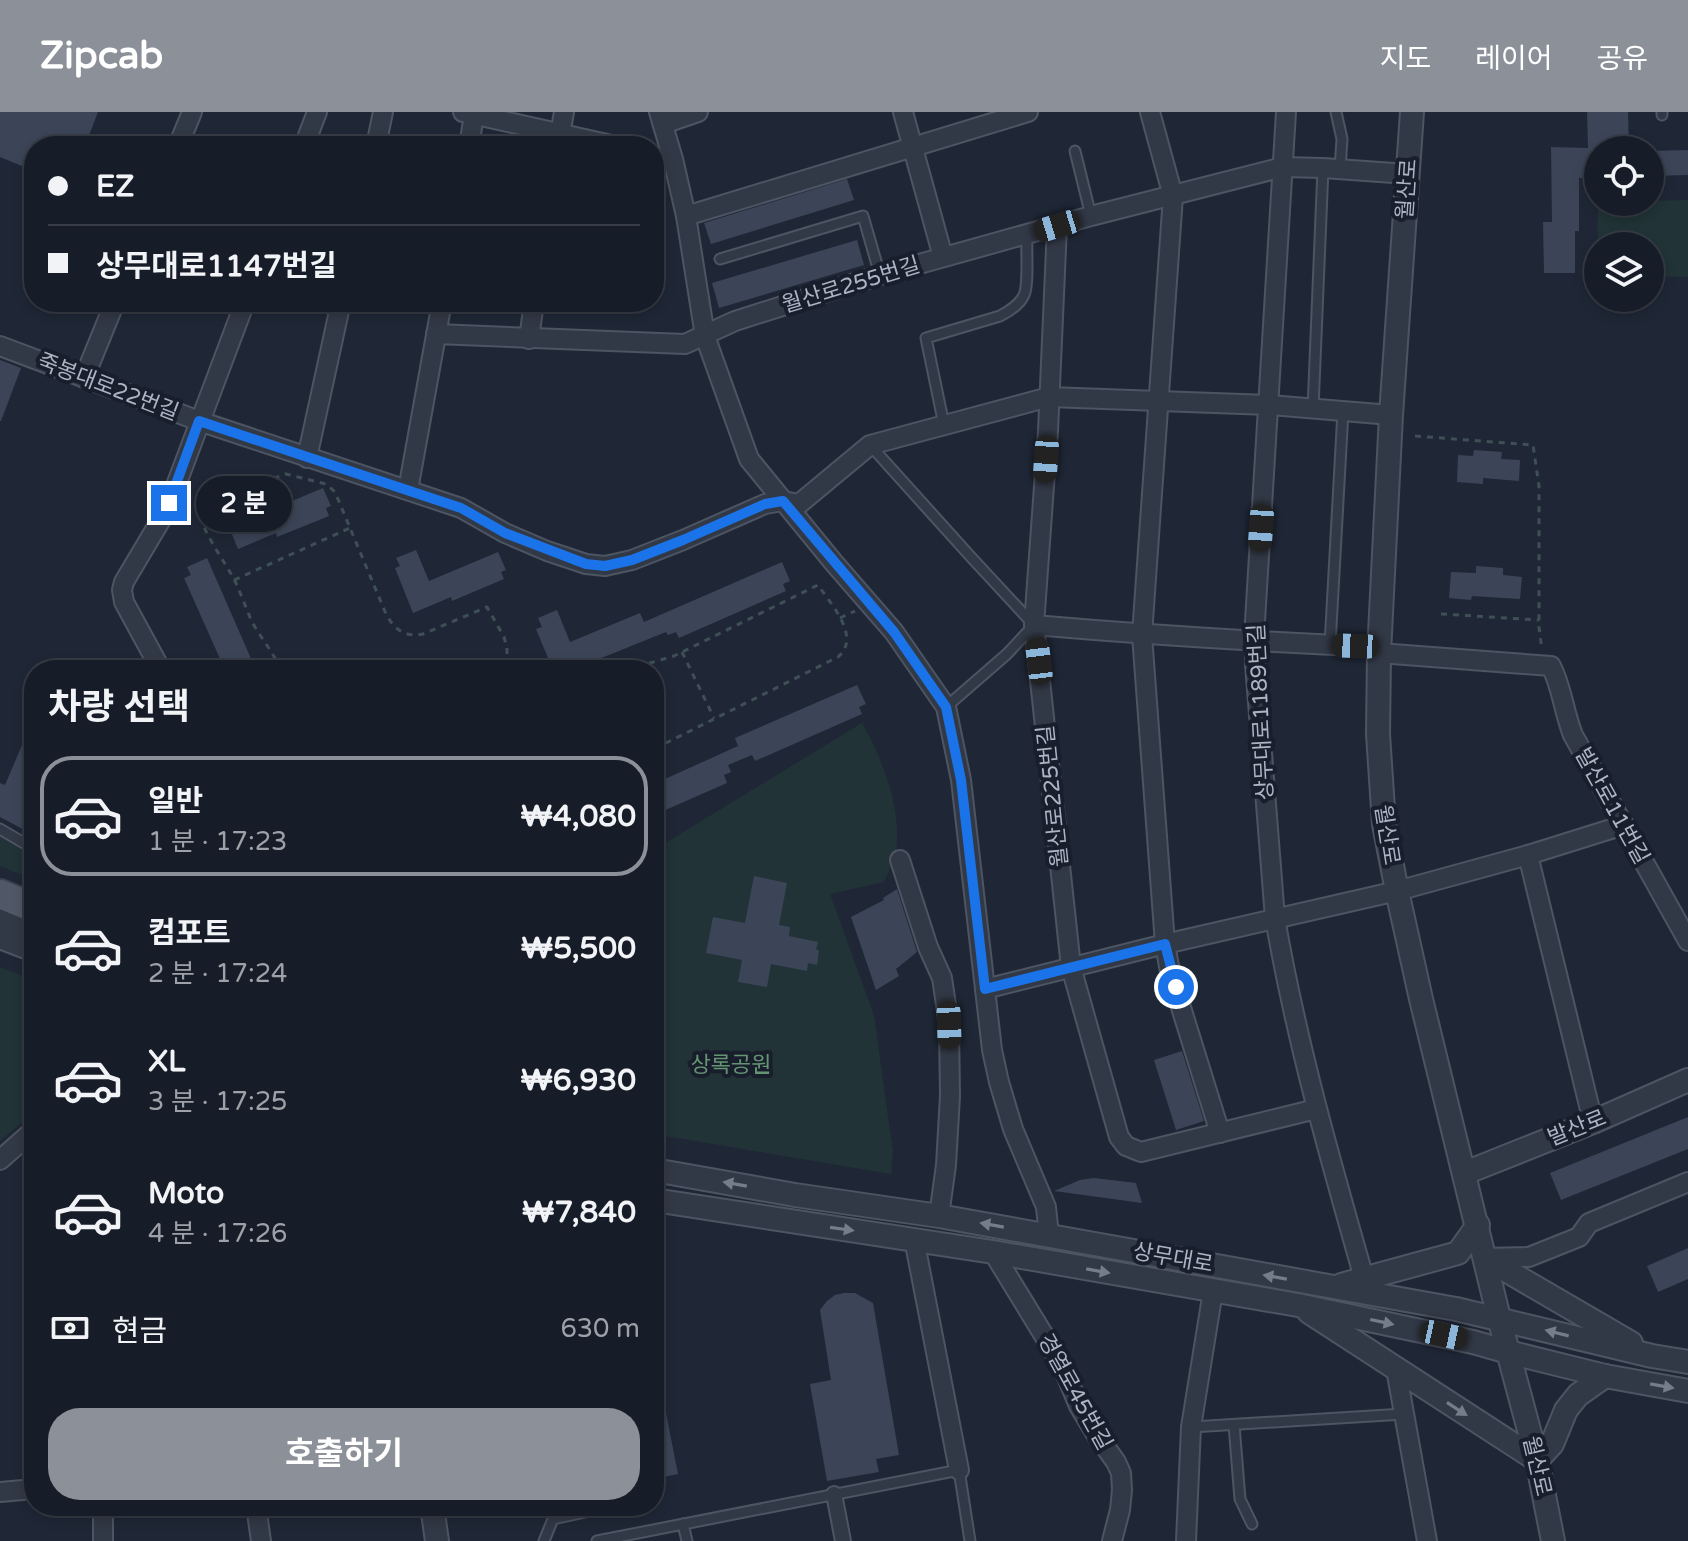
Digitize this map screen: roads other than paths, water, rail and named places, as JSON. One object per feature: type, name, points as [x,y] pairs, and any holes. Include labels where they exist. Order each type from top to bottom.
[{"type":"main road","points":[[0,894],[24,904]]},
{"type":"street","points":[[182,136],[192,112]]},
{"type":"street","points":[[308,136],[317,112]]},
{"type":"street","points":[[378,136],[383,112]]},
{"type":"street","points":[[560,136],[564,112]]},
{"type":"street","points":[[661,118],[698,112]]},
{"type":"street","points":[[903,112],[943,257]]},
{"type":"street","points":[[686,216],[1028,112]]},
{"type":"street","points":[[1150,112],[1173,196],[1142,635],[1165,944],[1170,972],[1220,1133],[1316,1109]]},
{"type":"street","name":"상무대로1189번길","points":[[1286,112],[1254,642],[1275,918],[1316,1109],[1364,1278]]},
{"type":"street","name":"월산로","points":[[1412,112],[1391,415],[1379,650],[1378,734],[1382,810],[1397,891],[1499,1318],[1537,1460],[1553,1541]]},
{"type":"street","points":[[469,136],[468,113],[548,136]]},
{"type":"street","points":[[664,160],[686,216],[705,336],[749,459],[894,632],[946,707],[961,780],[992,1050],[1005,1106],[1046,1207],[1049,1236]]},
{"type":"street","name":"월산로255번길","points":[[436,334],[685,344],[735,321],[880,275],[1283,167],[1408,174]]},
{"type":"street","name":"월산로225번길","points":[[1057,226],[1034,625],[1071,967],[1119,1137],[1126,1146],[1141,1152],[1220,1133]]},
{"type":"street","points":[[84,378],[111,312]]},
{"type":"street","points":[[156,660],[124,602],[122,590],[175,488],[241,312]]},
{"type":"street","points":[[307,458],[339,312]]},
{"type":"street","points":[[408,490],[440,312]]},
{"type":"street","points":[[529,339],[533,312]]},
{"type":"street","name":"죽봉대로22번길","points":[[0,346],[199,421],[461,508],[505,533],[586,564],[605,566],[632,560],[765,504],[783,501],[799,504],[870,445]]},
{"type":"street","points":[[870,445],[1049,397],[1269,405],[1391,415]]},
{"type":"street","points":[[1034,625],[1379,650]]},
{"type":"street","name":"발산로11번길","points":[[1379,650],[1548,666],[1556,675],[1573,735],[1688,941]]},
{"type":"street","points":[[985,989],[1397,891],[1624,825]]},
{"type":"street","points":[[1528,855],[1593,1122]]},
{"type":"street","points":[[900,860],[928,947],[942,978],[949,1025],[950,1096],[939,1216]]},
{"type":"street","points":[[0,916],[24,925]]},
{"type":"street","points":[[0,937],[24,946]]},
{"type":"street","points":[[0,953],[24,962]]},
{"type":"street","name":"발산로","points":[[1465,1173],[1688,1080]]},
{"type":"street","points":[[0,1160],[24,1139]]},
{"type":"street","name":"상무대로","points":[[664,1172],[939,1216],[1333,1287],[1499,1318],[1688,1362]]},
{"type":"street","points":[[1485,1258],[1529,1257],[1579,1237],[1589,1223],[1688,1182]]},
{"type":"street","name":"상무대로","points":[[664,1202],[914,1239],[1298,1305],[1473,1342],[1605,1376],[1688,1391]]},
{"type":"street","points":[[1333,1287],[1458,1253],[1478,1225]]},
{"type":"street","points":[[914,1239],[959,1470]]},
{"type":"street","name":"경열로45번길","points":[[993,1252],[1062,1365],[1079,1406],[1121,1473],[1121,1500],[1112,1541]]},
{"type":"street","points":[[1485,1258],[1652,1356]]},
{"type":"street","points":[[1186,1541],[1191,1427],[1213,1291]]},
{"type":"street","points":[[1298,1305],[1537,1460],[1552,1444],[1566,1410],[1578,1395],[1605,1376]]},
{"type":"street","points":[[1396,1369],[1427,1541]]},
{"type":"street","points":[[0,1492],[24,1490]]},
{"type":"street","points":[[834,1494],[843,1541]]},
{"type":"street","points":[[103,1516],[103,1541]]},
{"type":"street","points":[[257,1516],[261,1541]]},
{"type":"street","points":[[433,1516],[437,1541]]},
{"type":"lane","points":[[1313,409],[1332,168],[1342,139],[1336,112]]},
{"type":"lane","points":[[1075,151],[1091,216]]},
{"type":"lane","points":[[720,259],[863,216],[880,275]]},
{"type":"lane","points":[[944,425],[926,338],[1000,316],[1017,304],[1025,293],[1027,235]]},
{"type":"lane","points":[[1330,645],[1343,411]]},
{"type":"lane","points":[[870,445],[1034,625],[1007,654],[946,707]]},
{"type":"lane","points":[[0,829],[24,843]]},
{"type":"lane","points":[[1191,1427],[1404,1414]]},
{"type":"lane","points":[[1234,1425],[1240,1499],[1252,1524]]},
{"type":"lane","points":[[597,1541],[959,1470],[970,1541]]},
{"type":"lane","points":[[544,1541],[553,1519],[567,1516]]},
{"type":"lane","points":[[683,1524],[687,1541]]},
{"type":"park label","name":"상록공원","points":[[731,1065]]}]
